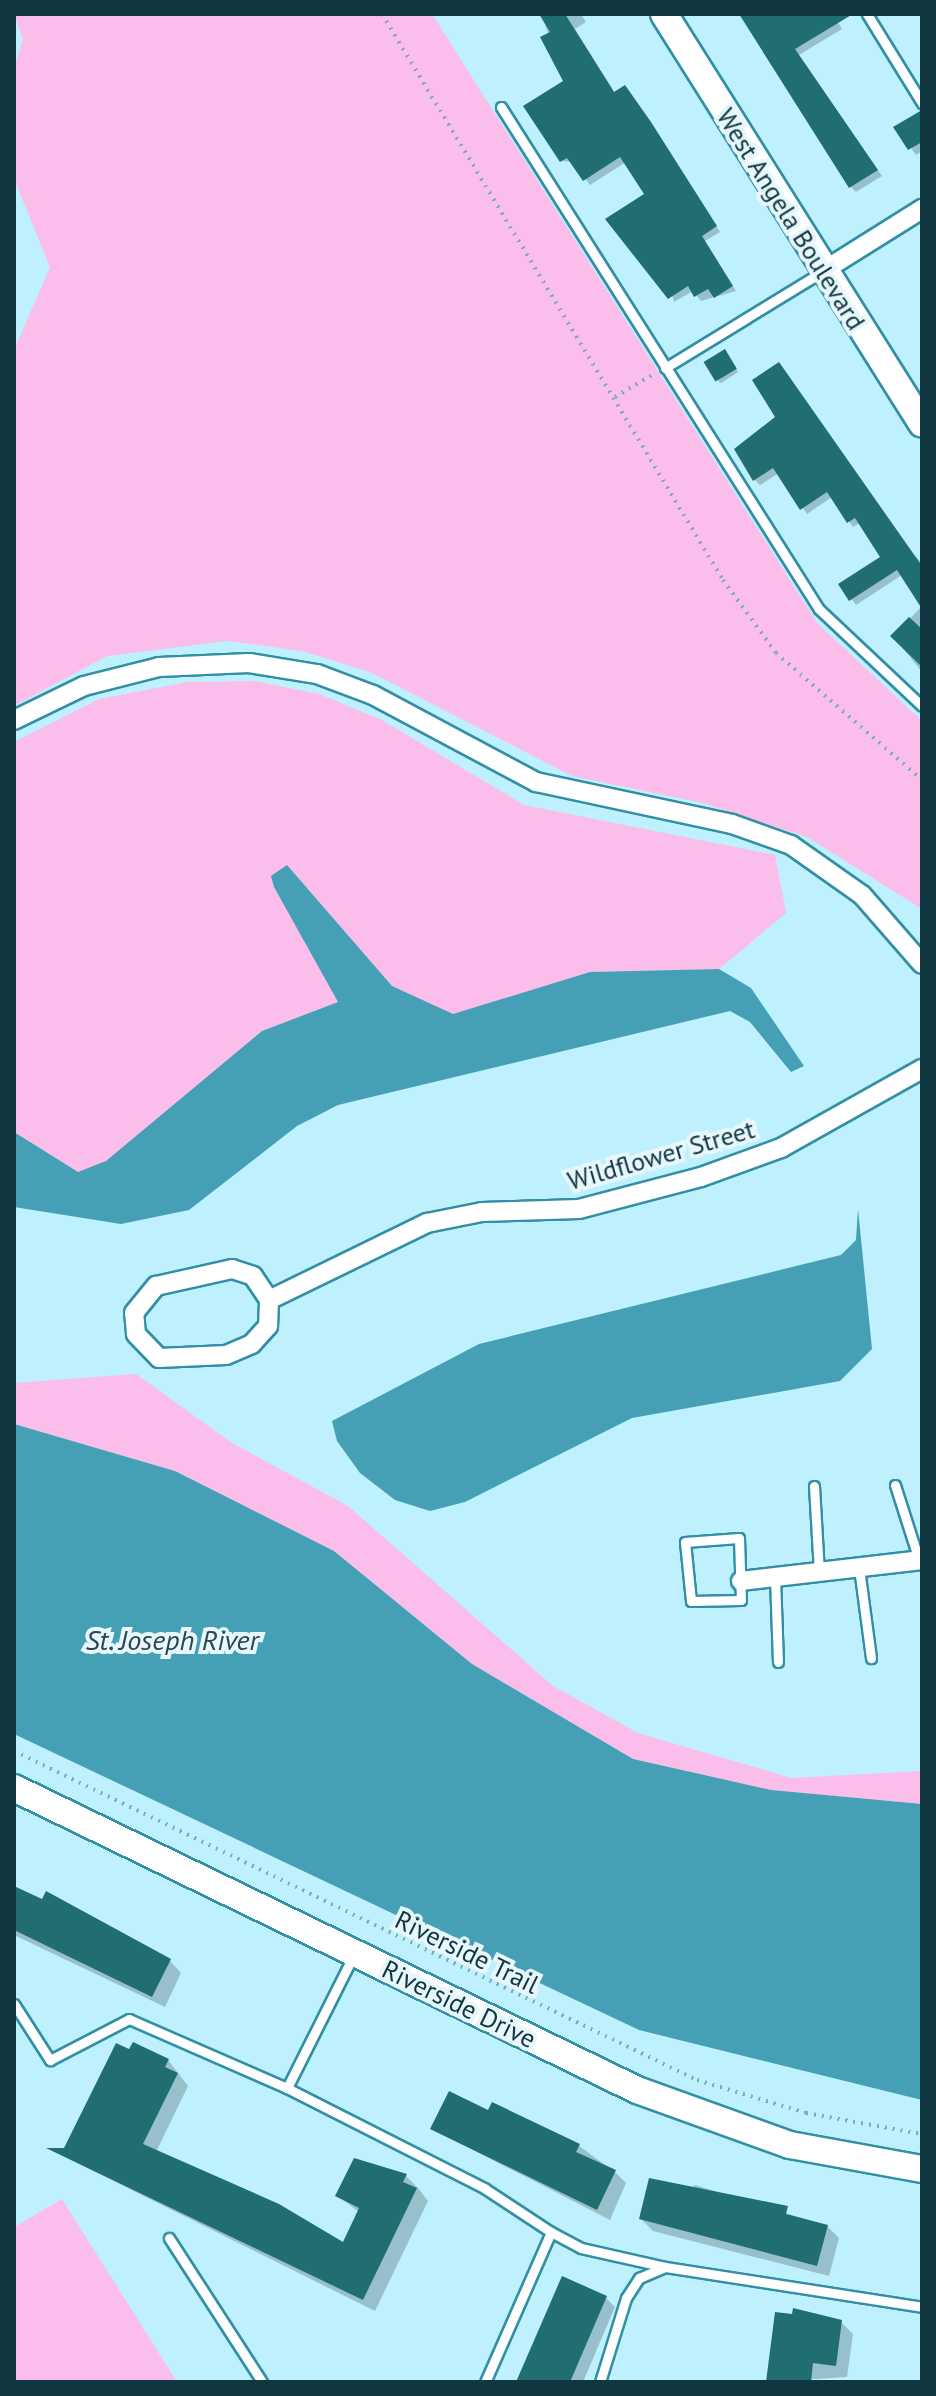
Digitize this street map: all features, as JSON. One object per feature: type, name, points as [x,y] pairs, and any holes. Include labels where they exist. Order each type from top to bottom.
[{"type":"street","name":"West Angela Boulevard","points":[[664,14],[823,271],[922,423]]},
{"type":"street","points":[[823,271],[922,209]]},
{"type":"street","points":[[14,720],[84,686],[159,667],[249,663],[317,674],[373,695],[536,782],[732,824],[791,845],[862,895],[922,964]]},
{"type":"street","name":"Wildflower Street","points":[[269,1300],[427,1223],[482,1212],[579,1209],[701,1177],[781,1148],[922,1069]]},
{"type":"street","points":[[232,1269],[253,1276],[269,1300],[268,1326],[252,1344],[226,1355],[159,1358],[136,1334],[134,1313],[156,1286],[232,1269]]},
{"type":"street","points":[[741,1581],[921,1563]]},
{"type":"street","name":"Riverside Drive","points":[[14,1788],[651,2095],[790,2145],[922,2169]]},
{"type":"lane","points":[[867,14],[922,103]]},
{"type":"lane","points":[[501,107],[819,609],[922,706]]},
{"type":"lane","points":[[665,368],[823,271]]},
{"type":"lane","points":[[895,1485],[921,1563]]},
{"type":"lane","points":[[814,1486],[819,1572]]},
{"type":"lane","points":[[739,1538],[741,1581],[741,1600],[691,1601],[685,1542],[739,1538]]},
{"type":"lane","points":[[859,1568],[871,1658]]},
{"type":"lane","points":[[775,1577],[778,1662]]},
{"type":"lane","points":[[287,2088],[354,1953]]},
{"type":"lane","points":[[14,2004],[50,2060],[129,2019],[287,2088],[484,2188],[581,2248],[665,2267],[922,2307]]},
{"type":"lane","points":[[485,2382],[551,2232]]},
{"type":"lane","points":[[169,2238],[262,2382]]},
{"type":"lane","points":[[600,2382],[626,2298],[639,2278],[665,2267]]},
{"type":"path","points":[[382,14],[723,580],[776,653],[922,780]]},
{"type":"path","points":[[615,398],[665,368]]},
{"type":"path","name":"Riverside Trail","points":[[14,1751],[670,2069],[806,2113],[922,2134]]},
{"type":"shaded area","points":[[14,14],[432,14],[817,623],[922,721],[922,909],[807,837],[703,803],[572,776],[370,672],[302,651],[227,641],[107,656],[14,706],[14,350],[50,267],[14,179],[14,69],[23,39]]},
{"type":"shaded area","points":[[254,681],[319,694],[382,720],[524,805],[775,855],[786,913],[719,969],[590,972],[453,1015],[392,986],[287,865],[338,1002],[262,1031],[106,1161],[77,1173],[14,1132],[14,742],[99,699],[188,682]]},
{"type":"shaded area","points":[[136,1374],[232,1443],[348,1506],[553,1686],[638,1733],[791,1778],[922,1771],[922,1804],[771,1790],[633,1759],[472,1664],[334,1551],[175,1471],[14,1424],[14,1383]]},
{"type":"shaded area","points":[[62,2199],[177,2382],[14,2382],[14,2227]]},
{"type":"water","points":[[287,865],[392,986],[453,1014],[590,972],[719,969],[751,988],[804,1066],[791,1072],[750,1022],[730,1011],[338,1105],[297,1126],[189,1210],[121,1224],[14,1207],[14,1132],[78,1172],[106,1161],[262,1031],[338,1002],[274,887],[271,876]]},
{"type":"water","points":[[858,1209],[872,1349],[840,1381],[632,1418],[465,1502],[430,1511],[395,1500],[360,1473],[337,1441],[332,1421],[479,1344],[841,1255],[856,1240]]},
{"type":"water","name":"St. Joseph River","points":[[14,1424],[175,1471],[334,1551],[472,1664],[633,1759],[771,1790],[922,1804],[922,2100],[639,2030],[14,1734]]},
{"type":"building","points":[[539,14],[565,14],[614,92],[625,85],[717,226],[702,236],[733,286],[714,298],[708,289],[694,297],[688,286],[668,299],[605,219],[644,194],[620,157],[583,181],[567,158],[560,162],[523,106],[563,81],[540,37],[550,32]]},
{"type":"building","points":[[739,14],[853,14],[795,49],[878,170],[849,188]]},
{"type":"building","points":[[922,110],[922,142],[908,150],[893,127]]},
{"type":"building","points":[[725,349],[737,369],[715,382],[704,362]]},
{"type":"building","points":[[779,362],[922,566],[922,609],[897,570],[849,601],[838,584],[880,557],[855,518],[847,523],[827,492],[800,510],[773,468],[753,481],[734,449],[775,417],[752,380]]},
{"type":"building","points":[[909,617],[922,629],[922,667],[890,636]]},
{"type":"building","points":[[14,1886],[42,1899],[46,1891],[171,1959],[152,1997],[14,1930]]},
{"type":"building","points":[[133,2042],[169,2059],[165,2067],[178,2073],[143,2144],[279,2204],[343,2242],[359,2208],[335,2196],[354,2158],[407,2174],[403,2182],[417,2188],[363,2300],[46,2148],[64,2148],[116,2043],[129,2049]]},
{"type":"building","points":[[449,2091],[488,2110],[492,2102],[580,2144],[576,2152],[616,2170],[597,2210],[430,2129]]},
{"type":"building","points":[[649,2178],[788,2206],[786,2214],[828,2225],[817,2266],[639,2219]]},
{"type":"building","points":[[562,2276],[607,2296],[570,2382],[516,2382]]},
{"type":"building","points":[[793,2308],[842,2320],[836,2366],[813,2363],[811,2382],[766,2382],[775,2312],[792,2314]]}]
